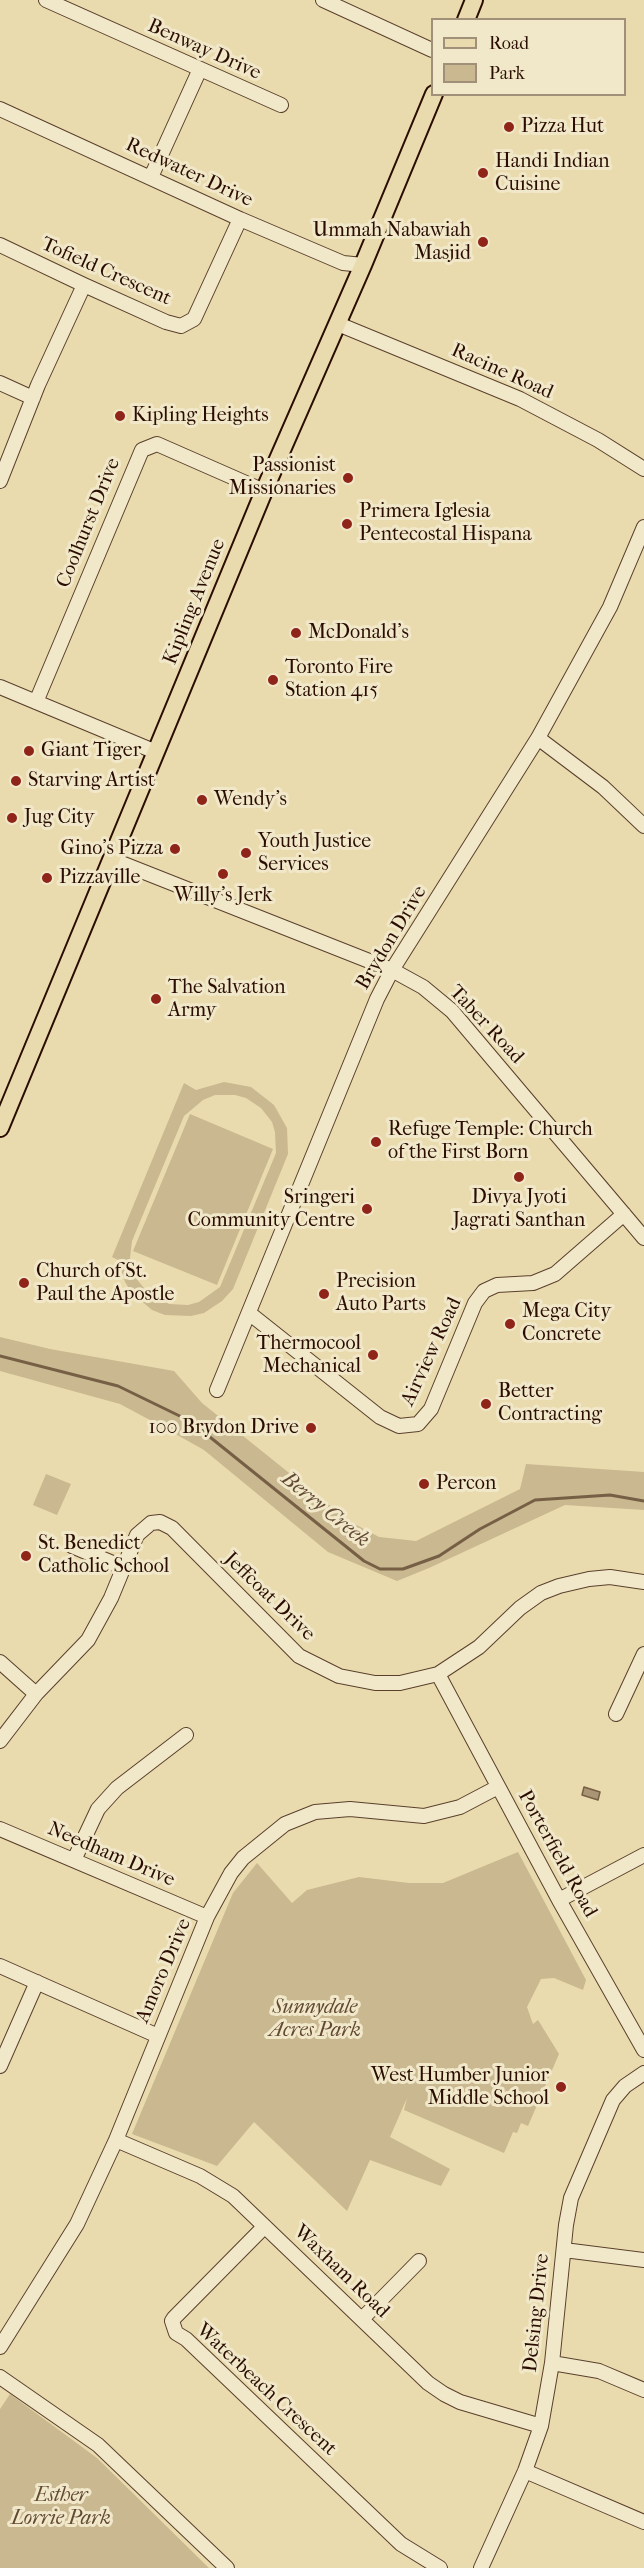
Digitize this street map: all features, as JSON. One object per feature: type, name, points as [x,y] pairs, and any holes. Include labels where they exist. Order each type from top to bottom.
[{"type":"main road","points":[[467,18],[474,0]]},
{"type":"main road","name":"Kipling Avenue","points":[[0,1128],[264,491],[338,324],[433,96]]},
{"type":"street","name":"Benway Drive","points":[[46,0],[281,105]]},
{"type":"street","points":[[323,0],[431,50]]},
{"type":"street","points":[[151,177],[200,69]]},
{"type":"street","name":"Redwater Drive","points":[[0,109],[240,219],[343,263],[363,265]]},
{"type":"street","name":"Tofield Crescent","points":[[0,245],[166,322],[181,326],[194,319],[240,219]]},
{"type":"street","points":[[0,480],[33,398],[84,285]]},
{"type":"street","name":"Racine Road","points":[[338,324],[520,399],[598,440],[644,468]]},
{"type":"street","points":[[0,383],[33,398]]},
{"type":"street","name":"Coolhurst Drive","points":[[36,702],[142,450],[157,444],[264,491]]},
{"type":"street","name":"Brydon Drive","points":[[218,1390],[377,999],[392,970],[538,738],[610,608],[644,527]]},
{"type":"street","points":[[0,687],[156,752]]},
{"type":"street","points":[[538,738],[603,786],[644,826]]},
{"type":"street","name":"Taber Road","points":[[111,859],[392,970],[423,987],[452,1011],[644,1238]]},
{"type":"street","name":"Airview Road","points":[[249,1313],[380,1417],[399,1426],[418,1424],[431,1409],[475,1303],[483,1291],[497,1285],[533,1283],[555,1274],[624,1214]]},
{"type":"street","name":"Jeffcoat Drive","points":[[0,1741],[36,1694],[88,1640],[111,1598],[122,1567],[140,1530],[151,1523],[165,1524],[172,1528],[283,1642],[315,1665],[339,1676],[375,1683],[400,1683],[438,1674],[472,1653],[520,1608],[541,1593],[559,1586],[589,1578],[610,1577],[644,1582]]},
{"type":"street","points":[[72,1546],[122,1567]]},
{"type":"street","points":[[616,1714],[644,1654]]},
{"type":"street","points":[[0,1662],[36,1694]]},
{"type":"street","name":"Porterfield Road","points":[[438,1674],[559,1900],[644,2050]]},
{"type":"street","points":[[74,1860],[98,1809],[117,1788],[186,1735]]},
{"type":"street","name":"Amoro Drive","points":[[0,2347],[77,2224],[116,2140],[207,1917],[231,1873],[243,1858],[285,1824],[298,1818],[331,1809],[424,1816],[460,1807],[498,1786]]},
{"type":"street","name":"Needham Drive","points":[[0,1829],[207,1917]]},
{"type":"street","points":[[559,1900],[644,1856]]},
{"type":"street","points":[[0,1966],[158,2036]]},
{"type":"street","points":[[0,2066],[37,1982]]},
{"type":"street","name":"Delsing Drive","points":[[481,2568],[525,2471],[541,2426],[552,2363],[571,2198],[606,2113],[618,2092],[644,2073]]},
{"type":"street","name":"Waxham Road","points":[[116,2140],[217,2184],[233,2196],[428,2383],[444,2394],[460,2402],[541,2426]]},
{"type":"street","name":"Waterbeach Crescent","points":[[264,2227],[174,2318],[172,2321],[176,2333],[186,2339],[401,2544],[440,2568]]},
{"type":"street","points":[[564,2250],[644,2260]]},
{"type":"street","points":[[362,2319],[418,2261]]},
{"type":"street","points":[[552,2363],[599,2371],[644,2390]]},
{"type":"street","points":[[0,2377],[98,2445],[227,2568]]},
{"type":"street","points":[[525,2471],[644,2522]]},
{"type":"green space","points":[[224,1082],[251,1087],[274,1105],[287,1128],[288,1154],[233,1289],[222,1301],[204,1313],[191,1316],[165,1315],[152,1310],[132,1293],[125,1282],[118,1260],[112,1257],[184,1083],[196,1090]],"holes":[[[215,1095],[235,1095],[246,1098],[261,1108],[272,1122],[276,1153],[220,1287],[199,1302],[188,1305],[169,1304],[148,1293],[135,1277],[130,1258],[132,1241],[184,1116],[203,1100]]]},
{"type":"green space","points":[[190,1114],[273,1149],[217,1285],[133,1251]]},
{"type":"green space","points":[[0,1337],[50,1349],[174,1371],[202,1403],[349,1521],[379,1537],[416,1541],[520,1489],[526,1464],[644,1472],[644,1510],[565,1505],[397,1581],[328,1552],[204,1450],[120,1404],[0,1371]]},
{"type":"green space","points":[[46,1474],[71,1484],[57,1515],[33,1505]]},
{"type":"green space","name":"Sunnydale Acres Park","points":[[518,1852],[586,1980],[583,1990],[554,1978],[541,1979],[527,2007],[533,2024],[538,2020],[559,2054],[528,2126],[521,2123],[517,2133],[513,2132],[504,2153],[404,2110],[407,2098],[390,2137],[450,2169],[441,2186],[370,2160],[347,2211],[254,2122],[217,2166],[132,2134],[233,1893],[257,1863],[292,1903],[307,1890],[359,1877],[409,1883],[443,1883]]},
{"type":"green space","name":"Esther Lorrie Park","points":[[10,2394],[97,2458],[209,2568],[0,2568],[0,2409]]},
{"type":"shaded area","points":[[584,1787],[600,1792],[598,1800],[582,1795]]},
{"type":"waterway","name":"Berry Creek","points":[[0,1356],[118,1386],[190,1421],[364,1561],[380,1569],[403,1569],[439,1556],[480,1529],[535,1500],[610,1495],[644,1501]]},
{"type":"place","name":"Pizza Hut","points":[[509,127]]},
{"type":"place","name":"Handi Indian Cuisine","points":[[483,173]]},
{"type":"place","name":"Ummah Nabawiah Masjid","points":[[483,242]]},
{"type":"place","name":"Kipling Heights","points":[[120,416]]},
{"type":"place","name":"Passionist Missionaries","points":[[348,478]]},
{"type":"place","name":"Primera Iglesia Pentecostal Hispana","points":[[347,524]]},
{"type":"place","name":"McDonald's","points":[[296,633]]},
{"type":"place","name":"Toronto Fire Station 415","points":[[273,680]]},
{"type":"place","name":"Giant Tiger","points":[[29,751]]},
{"type":"place","name":"Starving Artist","points":[[16,781]]},
{"type":"place","name":"Wendy's","points":[[202,800]]},
{"type":"place","name":"Jug City","points":[[12,818]]},
{"type":"place","name":"Gino's Pizza","points":[[175,849]]},
{"type":"place","name":"Youth Justice Services","points":[[246,853]]},
{"type":"place","name":"Willy's Jerk","points":[[223,874]]},
{"type":"place","name":"Pizzaville","points":[[47,878]]},
{"type":"place","name":"The Salvation Army","points":[[156,999]]},
{"type":"place","name":"Refuge Temple: Church of the First Born","points":[[376,1142]]},
{"type":"place","name":"Divya Jyoti Jagrati Santhan","points":[[519,1177]]},
{"type":"place","name":"Sringeri Community Centre","points":[[367,1209]]},
{"type":"place","name":"Church of St. Paul the Apostle","points":[[24,1283]]},
{"type":"place","name":"Precision Auto Parts","points":[[324,1294]]},
{"type":"place","name":"Mega City Concrete","points":[[510,1324]]},
{"type":"place","name":"Thermocool Mechanical","points":[[373,1355]]},
{"type":"place","name":"Better Contracting","points":[[486,1404]]},
{"type":"place","name":"100 Brydon Drive","points":[[311,1428]]},
{"type":"place","name":"Percon","points":[[424,1484]]},
{"type":"place","name":"St. Benedict Catholic School","points":[[26,1556]]},
{"type":"place","name":"West Humber Junior Middle School","points":[[561,2087]]}]
